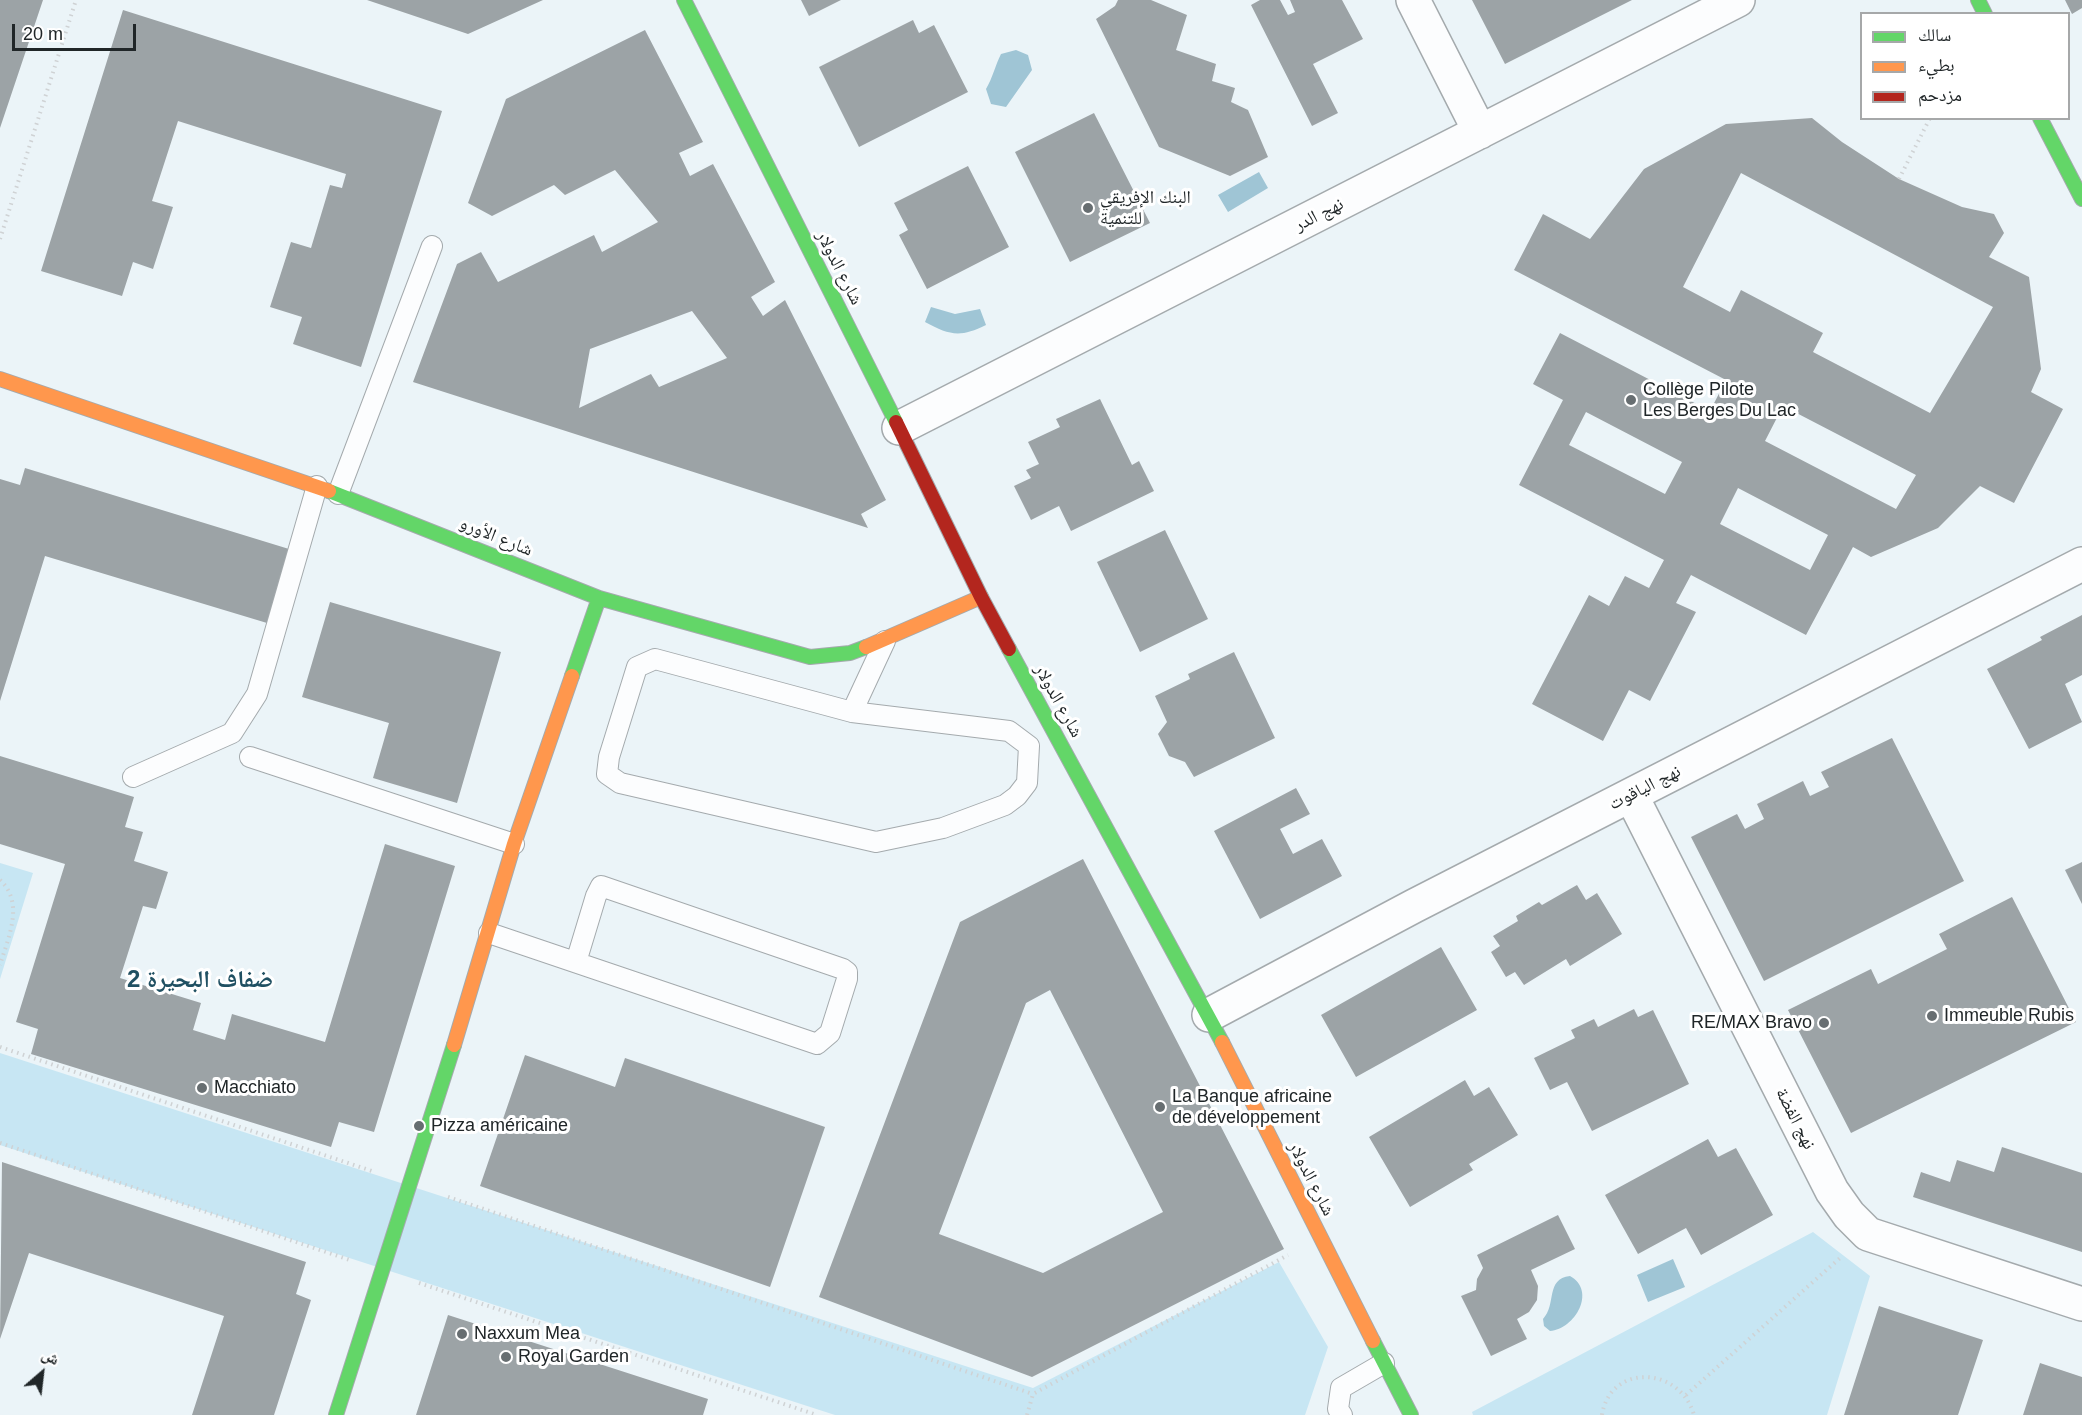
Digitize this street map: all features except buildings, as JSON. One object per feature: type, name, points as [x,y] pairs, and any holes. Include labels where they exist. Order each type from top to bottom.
[{"type":"street","name":"شارع الدولار","points":[[684,0],[899,428],[981,597],[1209,1016],[1411,1415]]},
{"type":"street","points":[[1413,0],[1480,132]]},
{"type":"street","name":"نهج الدر","points":[[899,428],[1738,0]]},
{"type":"street","points":[[2041,120],[2080,192]]},
{"type":"street","name":"شارع الأورو","points":[[0,379],[317,486],[599,598],[810,657],[850,653],[885,641],[981,597]]},
{"type":"street","name":"نهج الياقوت","points":[[1209,1016],[1631,795],[2082,564]]},
{"type":"street","points":[[336,1415],[384,1271],[489,933],[514,844],[599,598]]},
{"type":"street","name":"نهج الفضة","points":[[1631,795],[1832,1191],[1849,1215],[1868,1234],[2082,1304]]},
{"type":"lane","points":[[338,494],[432,246]]},
{"type":"lane","points":[[133,777],[232,733],[256,694],[317,486]]},
{"type":"lane","points":[[852,712],[885,641]]},
{"type":"lane","points":[[655,659],[852,712],[1009,732],[1029,746],[1027,783],[1017,796],[1005,805],[943,828],[876,842],[620,783],[607,774],[609,758],[637,667],[655,659]]},
{"type":"lane","points":[[250,758],[514,844]]},
{"type":"lane","points":[[489,933],[817,1044],[831,1033],[847,980],[847,972],[843,969],[601,886],[576,962]]},
{"type":"lane","points":[[1337,1413],[1341,1388],[1384,1363]]},
{"type":"path","points":[[0,240],[76,0]]},
{"type":"path","points":[[1899,179],[1929,120]]},
{"type":"path","points":[[0,880],[5,885],[15,914],[0,965]]},
{"type":"path","points":[[0,1047],[1033,1394]]},
{"type":"path","points":[[1686,1395],[1868,1234]]},
{"type":"path","points":[[1027,1415],[1033,1394],[1280,1258],[1321,1239]]},
{"type":"path","points":[[1602,1415],[1612,1393],[1627,1381],[1645,1376],[1664,1378],[1686,1395],[1694,1415]]},
{"type":"shaded area","points":[[1016,50],[1028,55],[1032,70],[1006,107],[991,104],[986,89],[999,58],[1001,54]]},
{"type":"shaded area","points":[[1259,172],[1268,188],[1228,212],[1218,195]]},
{"type":"shaded area","points":[[931,307],[955,314],[980,309],[986,325],[962,333],[941,330],[925,322]]},
{"type":"shaded area","points":[[0,863],[33,873],[0,979]]},
{"type":"shaded area","points":[[0,1053],[1033,1388],[1279,1262],[1328,1347],[1305,1415],[835,1415],[0,1145]]},
{"type":"shaded area","points":[[1813,1232],[1870,1276],[1827,1415],[1473,1415],[1472,1412]]},
{"type":"shaded area","points":[[1673,1259],[1685,1287],[1648,1302],[1637,1275]]},
{"type":"shaded area","points":[[1570,1276],[1578,1283],[1582,1291],[1580,1308],[1567,1324],[1550,1331],[1544,1326],[1543,1319],[1550,1306],[1554,1287],[1562,1278]]},
{"type":"traffic: fast","points":[[684,0],[896,422]]},
{"type":"traffic: fast","points":[[1978,0],[1984,12]]},
{"type":"traffic: fast","points":[[2041,120],[2082,199]]},
{"type":"traffic: fast","points":[[329,491],[599,598],[810,657],[850,653],[866,647]]},
{"type":"traffic: fast","points":[[572,676],[599,598]]},
{"type":"traffic: fast","points":[[1009,649],[1222,1042]]},
{"type":"traffic: fast","points":[[336,1415],[454,1045]]},
{"type":"traffic: fast","points":[[1373,1341],[1411,1415]]},
{"type":"traffic: slow","points":[[0,379],[329,491]]},
{"type":"traffic: slow","points":[[866,647],[981,597]]},
{"type":"traffic: slow","points":[[454,1045],[514,844],[572,676]]},
{"type":"traffic: slow","points":[[1222,1042],[1373,1341]]},
{"type":"traffic: jam","points":[[896,422],[981,597],[1009,649]]},
{"type":"place","name":"البنك الإفريقي للتنمية","points":[[1088,208]]},
{"type":"place","name":"Collège Pilote Les Berges Du Lac","points":[[1631,400]]},
{"type":"place","name":"Immeuble Rubis","points":[[1932,1016]]},
{"type":"place","name":"RE/MAX Bravo","points":[[1824,1023]]},
{"type":"place","name":"Macchiato","points":[[202,1088]]},
{"type":"place","name":"La Banque africaine de développement","points":[[1160,1107]]},
{"type":"place","name":"Pizza américaine","points":[[419,1126]]},
{"type":"place","name":"Naxxum Mea","points":[[462,1334]]},
{"type":"place","name":"Royal Garden","points":[[506,1357]]},
{"type":"district","name":"ضفاف البحيرة 2","points":[[200,980]]}]
